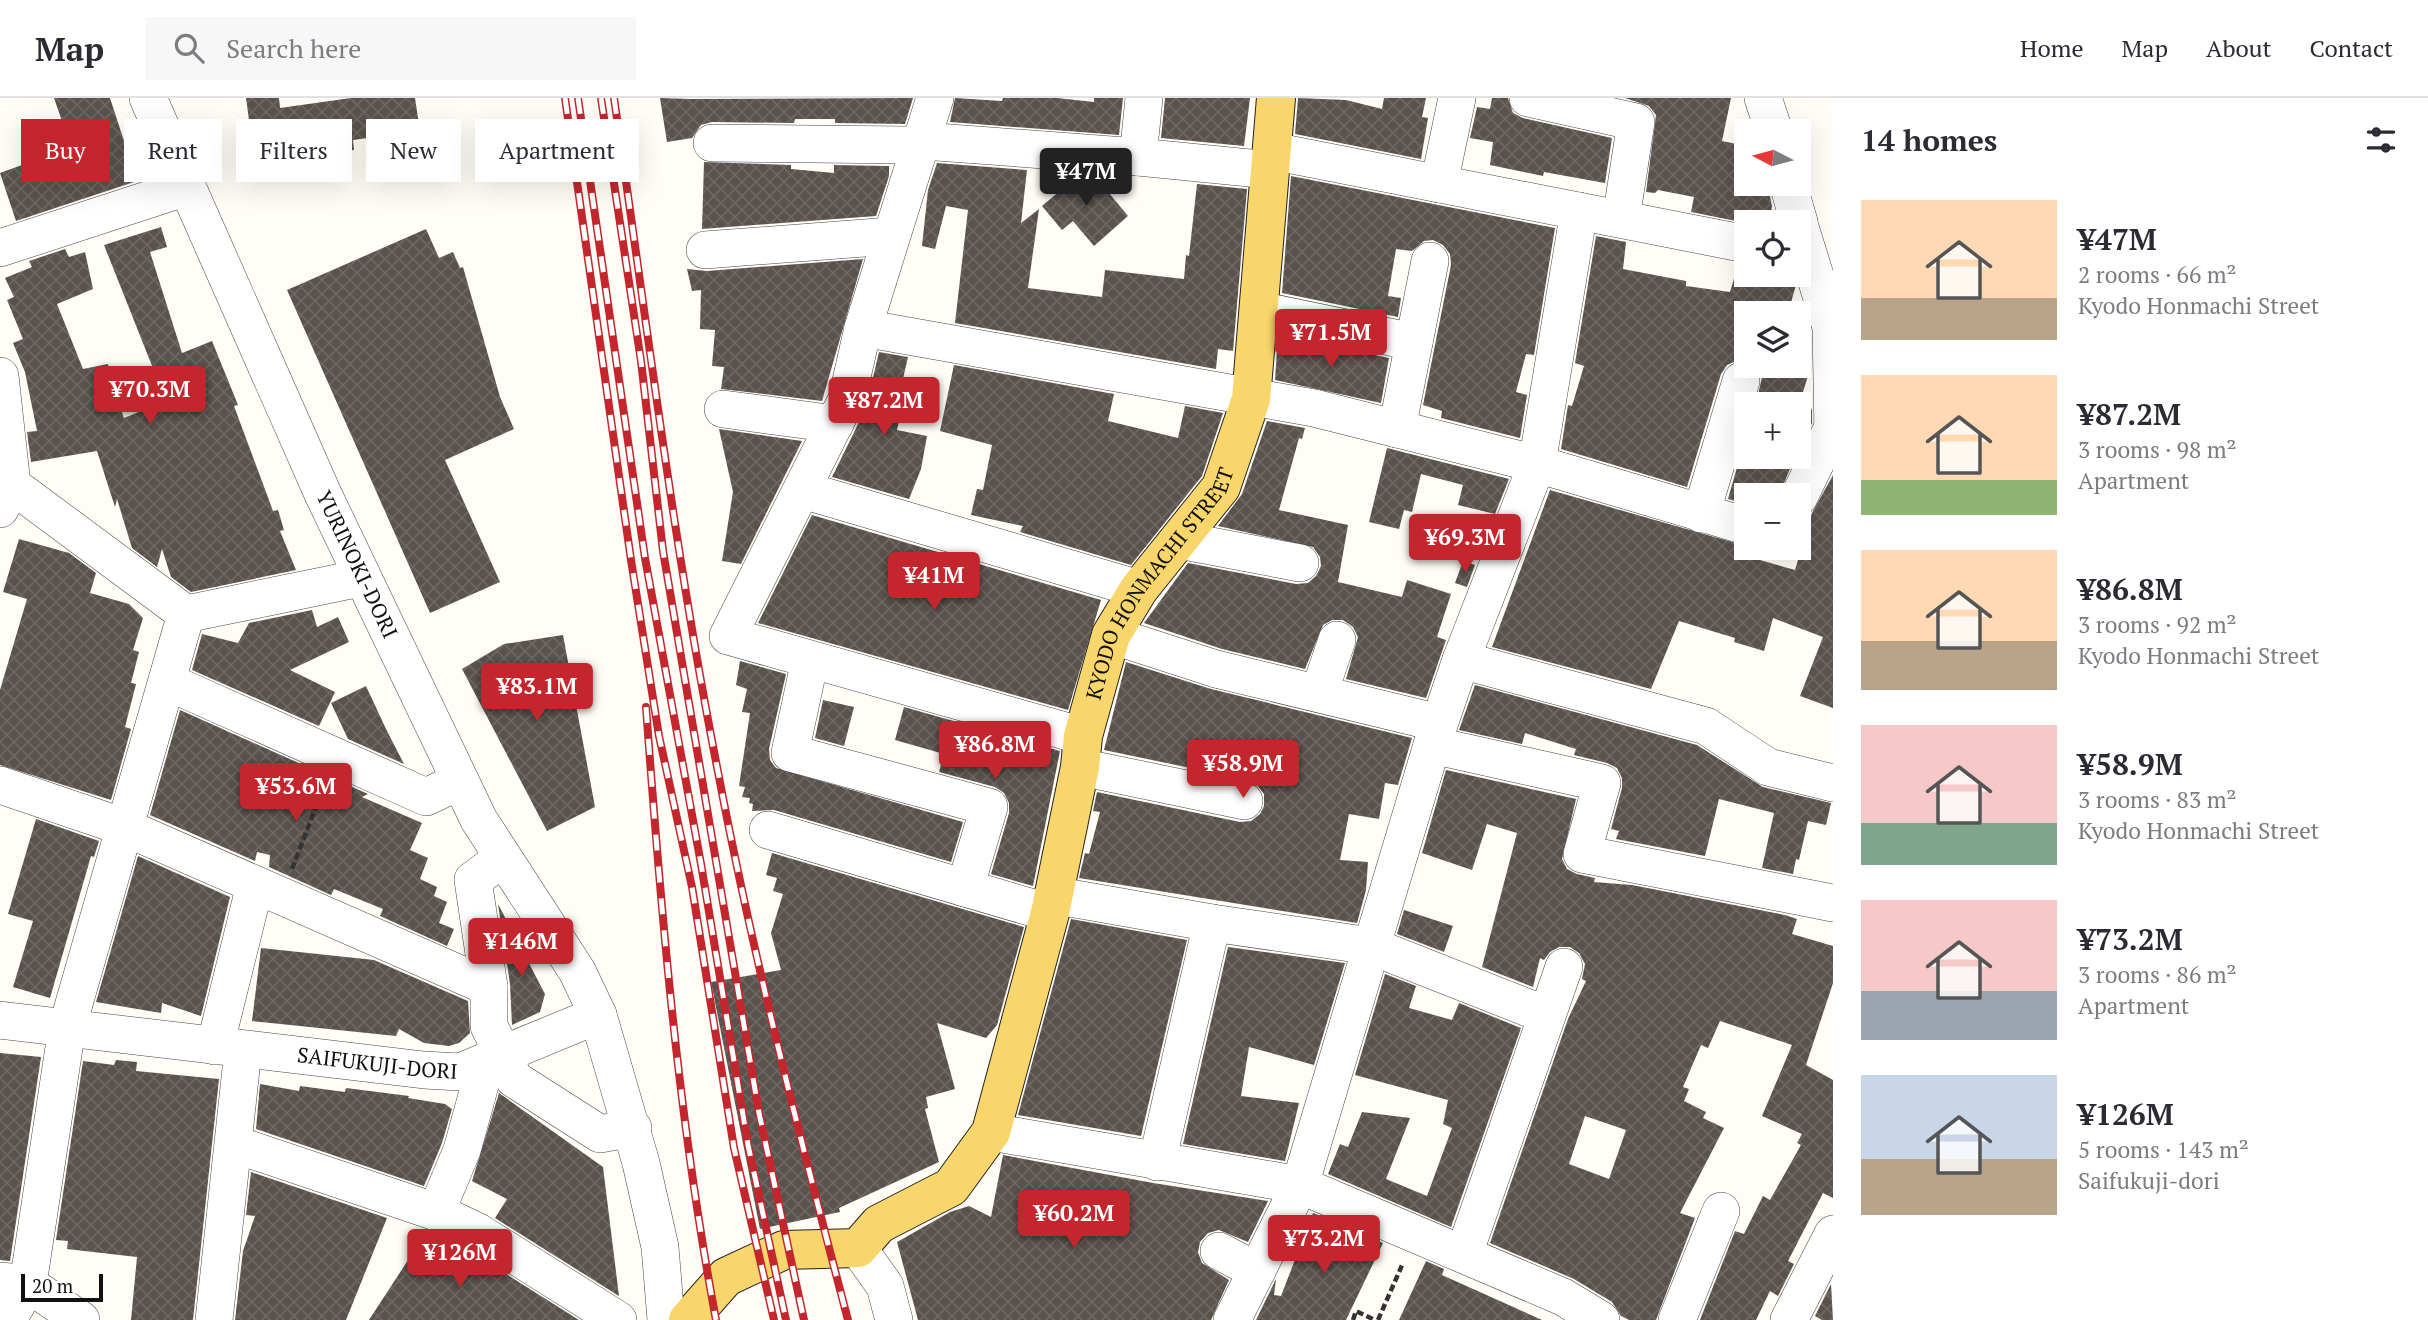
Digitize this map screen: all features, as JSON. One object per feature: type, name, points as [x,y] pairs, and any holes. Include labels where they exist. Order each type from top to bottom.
[{"type":"main road","name":"KYODO HONMACHI STREET","points":[[858,1248],[879,1224],[951,1187],[991,1132],[1052,904],[1081,752],[1111,635],[1139,589],[1221,487],[1251,399],[1276,98]]},
{"type":"main road","points":[[688,1320],[726,1276],[784,1250],[858,1248]]},
{"type":"street","name":"YURINOKI-DORI","points":[[148,98],[361,578],[478,820],[577,971],[598,1015]]},
{"type":"street","points":[[936,98],[863,328],[847,400],[803,490],[762,562],[727,636],[810,660],[1081,752],[1244,801]]},
{"type":"street","points":[[1138,156],[1144,98]]},
{"type":"street","points":[[1439,184],[1457,98]]},
{"type":"street","points":[[1528,98],[1636,122],[1621,219]]},
{"type":"street","points":[[1763,98],[1770,119]]},
{"type":"street","points":[[712,143],[910,145],[923,141],[1138,156],[1271,161],[1439,184],[1734,242]]},
{"type":"street","points":[[0,248],[187,187]]},
{"type":"street","points":[[1232,1320],[1300,1185],[1436,734],[1461,660],[1537,464],[1579,211]]},
{"type":"street","points":[[705,250],[891,236]]},
{"type":"street","points":[[1397,429],[1430,261]]},
{"type":"street","points":[[1807,483],[1832,433],[1832,325],[1811,267]]},
{"type":"street","points":[[1259,310],[1415,342]]},
{"type":"street","points":[[863,328],[1251,399],[1314,408],[1537,464],[1724,520],[1741,382]]},
{"type":"street","points":[[0,376],[4,491],[186,614],[361,578]]},
{"type":"street","points":[[723,409],[835,425]]},
{"type":"street","points":[[803,490],[1139,589]]},
{"type":"street","points":[[1179,540],[1300,563]]},
{"type":"street","points":[[8,1320],[67,1028],[186,614]]},
{"type":"street","points":[[1111,635],[1216,669],[1319,693],[1436,734],[1602,783],[1582,854],[1833,903]]},
{"type":"street","points":[[1319,693],[1337,640]]},
{"type":"street","points":[[810,660],[790,753],[989,807],[965,888]]},
{"type":"street","points":[[1461,660],[1706,726],[1768,767],[1833,783]]},
{"type":"street","points":[[167,682],[426,797],[460,781]]},
{"type":"street","points":[[0,785],[124,827],[489,988]]},
{"type":"street","points":[[768,830],[965,888],[1052,904],[1371,946],[1546,1015]]},
{"type":"street","points":[[436,1212],[462,1150],[494,1059],[489,1026],[489,988],[473,880],[503,858]]},
{"type":"street","points":[[214,1320],[234,1144],[229,1048],[268,890]]},
{"type":"street","points":[[1157,1162],[1212,923]]},
{"type":"street","points":[[1464,1254],[1564,967]]},
{"type":"street","points":[[598,1015],[632,1128],[660,1247],[666,1320]]},
{"type":"street","name":"SAIFUKUJI-DORI","points":[[0,1020],[460,1072],[598,1015]]},
{"type":"street","points":[[494,1059],[514,1079],[600,1134],[632,1128]]},
{"type":"street","points":[[991,1132],[1300,1185],[1563,1297],[1601,1320]]},
{"type":"street","points":[[234,1144],[436,1212],[478,1233],[618,1320]]},
{"type":"street","points":[[1677,1320],[1721,1211]]},
{"type":"street","points":[[858,1248],[885,1286],[894,1320]]},
{"type":"street","points":[[1789,1320],[1830,1248]]},
{"type":"street","points":[[1219,1251],[1256,1271]]},
{"type":"street","points":[[14,1282],[81,1320]]},
{"type":"path","points":[[268,890],[335,757]]},
{"type":"path","points":[[1353,1320],[1356,1311],[1377,1320],[1415,1234]]},
{"type":"building","points":[[54,98],[110,98],[124,141],[124,182],[134,182],[16,221],[0,173],[21,165],[21,182],[110,182],[110,119],[61,119]]},
{"type":"building","points":[[246,98],[279,98],[280,108],[351,98],[415,98],[418,119],[366,119],[366,138],[353,140],[352,150],[352,119],[249,119]]},
{"type":"building","points":[[660,98],[913,98],[905,124],[835,123],[835,119],[795,119],[794,123],[712,122],[701,125],[692,138],[667,142]]},
{"type":"building","points":[[955,98],[1002,101],[1003,98],[1057,98],[1094,102],[1094,98],[1123,98],[1119,135],[950,122]]},
{"type":"building","points":[[1165,98],[1250,98],[1244,146],[1161,138]]},
{"type":"building","points":[[1298,98],[1346,100],[1382,109],[1384,98],[1426,98],[1422,117],[1428,118],[1421,159],[1295,134]]},
{"type":"building","points":[[1492,98],[1508,98],[1513,113],[1523,118],[1612,138],[1605,183],[1544,172],[1543,176],[1490,165],[1493,142],[1470,138],[1477,107],[1490,109]]},
{"type":"building","points":[[1625,98],[1731,98],[1722,141],[1734,144],[1734,196],[1770,196],[1771,210],[1734,210],[1734,221],[1691,212],[1694,197],[1658,190],[1655,193],[1646,192],[1656,115],[1649,106]]},
{"type":"building","points":[[704,162],[791,165],[791,169],[834,173],[834,165],[889,166],[889,176],[876,216],[702,229]]},
{"type":"building","points":[[937,163],[1027,170],[1021,223],[1039,209],[1028,288],[1102,297],[1105,270],[1184,279],[1197,184],[1247,189],[1233,351],[1218,349],[1216,369],[955,323],[968,210],[946,206],[935,249],[922,246],[928,190]]},
{"type":"building","points":[[1080,174],[1094,175],[1128,216],[1094,246],[1073,221],[1062,230],[1042,206]]},
{"type":"building","points":[[1291,176],[1555,228],[1534,355],[1526,354],[1516,392],[1527,395],[1520,438],[1441,418],[1442,411],[1423,405],[1451,265],[1450,254],[1443,245],[1433,240],[1424,241],[1412,251],[1396,249],[1388,296],[1401,298],[1398,317],[1282,293]]},
{"type":"building","points":[[161,227],[167,247],[150,252],[182,353],[212,341],[238,405],[234,406],[273,511],[278,510],[284,530],[280,531],[296,570],[191,592],[171,577],[162,549],[157,567],[132,548],[117,499],[115,507],[97,451],[31,462],[27,432],[37,431],[25,372],[13,343],[23,339],[7,300],[14,297],[5,278],[32,267],[29,261],[65,249],[69,257],[85,252],[93,289],[57,304],[83,369],[108,364],[118,411],[121,410],[124,418],[166,401],[104,245]]},
{"type":"building","points":[[426,229],[439,258],[453,252],[460,268],[463,267],[500,397],[514,429],[445,460],[500,582],[430,613],[287,290]]},
{"type":"building","points":[[1596,236],[1626,242],[1623,269],[1686,281],[1686,286],[1730,292],[1734,278],[1734,287],[1795,287],[1791,301],[1734,301],[1734,362],[1727,365],[1721,374],[1687,487],[1561,449],[1568,405],[1572,406],[1584,366],[1575,363]]},
{"type":"building","points":[[863,259],[822,401],[721,389],[724,367],[712,366],[715,330],[700,329],[701,290],[692,291],[687,269],[707,271]]},
{"type":"building","points":[[1278,335],[1389,358],[1381,403],[1275,380]]},
{"type":"building","points":[[879,352],[908,357],[900,392],[905,393],[897,430],[927,436],[921,469],[909,499],[832,477],[866,408]]},
{"type":"building","points":[[954,365],[1114,394],[1108,421],[1178,438],[1185,406],[1223,413],[1202,476],[1131,565],[1020,532],[1023,526],[971,515],[977,489],[983,490],[992,445],[940,431]]},
{"type":"building","points":[[1762,378],[1807,378],[1803,392],[1759,392]]},
{"type":"building","points":[[1267,421],[1305,428],[1302,439],[1299,438],[1279,510],[1348,525],[1338,582],[1402,597],[1407,580],[1451,594],[1437,637],[1446,640],[1426,698],[1346,679],[1358,637],[1353,627],[1343,620],[1332,620],[1323,625],[1305,669],[1222,649],[1144,623],[1188,563],[1296,584],[1308,583],[1316,576],[1321,566],[1320,557],[1313,547],[1218,526],[1242,494]]},
{"type":"building","points":[[719,429],[802,441],[741,564],[722,561],[733,492]]},
{"type":"building","points":[[1387,448],[1509,479],[1495,514],[1458,505],[1463,485],[1421,474],[1412,512],[1404,510],[1399,529],[1369,522]]},
{"type":"building","points":[[1737,469],[1790,469],[1784,483],[1734,483],[1734,501],[1728,499]]},
{"type":"building","points":[[1833,475],[1833,708],[1800,696],[1823,637],[1773,618],[1764,651],[1734,642],[1735,638],[1679,621],[1651,689],[1492,647],[1550,490],[1734,543],[1734,560],[1760,560],[1795,570],[1798,560],[1811,560],[1812,513]]},
{"type":"building","points":[[812,515],[1101,600],[1068,710],[758,623]]},
{"type":"building","points":[[19,539],[69,553],[96,573],[90,593],[129,604],[143,618],[133,650],[139,652],[131,683],[136,684],[125,727],[131,729],[111,800],[0,765],[0,690],[27,599],[3,592]]},
{"type":"building","points":[[1463,561],[1475,565],[1467,587],[1455,583]]},
{"type":"building","points":[[312,610],[317,627],[338,617],[349,642],[290,670],[335,692],[319,726],[192,670],[202,634],[238,643],[249,623]]},
{"type":"building","points":[[563,635],[595,807],[547,831],[462,669],[504,644]]},
{"type":"building","points":[[740,661],[786,674],[769,749],[770,760],[776,768],[963,822],[951,862],[774,810],[752,811],[750,798],[742,797],[745,787],[739,786],[750,713],[742,712],[747,689],[736,685]]},
{"type":"building","points":[[1126,662],[1211,689],[1412,738],[1398,785],[1385,783],[1379,819],[1349,814],[1340,860],[1368,862],[1366,890],[1357,923],[1079,878],[1085,853],[1089,854],[1100,812],[1093,811],[1097,792],[1240,822],[1251,821],[1260,814],[1264,806],[1264,794],[1257,785],[1248,780],[1104,750]]},
{"type":"building","points":[[1475,685],[1697,745],[1763,787],[1831,803],[1826,825],[1808,821],[1793,874],[1762,868],[1774,813],[1719,799],[1705,856],[1616,839],[1619,831],[1611,829],[1622,788],[1622,778],[1617,768],[1574,755],[1576,749],[1525,733],[1522,744],[1459,730]]},
{"type":"building","points":[[366,686],[404,764],[348,739],[331,703]]},
{"type":"building","points":[[823,700],[854,707],[844,746],[815,738]]},
{"type":"building","points":[[904,707],[1060,751],[1033,886],[991,874],[1009,813],[1009,803],[1004,793],[995,787],[939,772],[944,754],[895,740]]},
{"type":"building","points":[[180,710],[368,794],[362,797],[422,823],[410,850],[428,858],[420,879],[437,887],[434,896],[447,902],[439,923],[454,929],[447,946],[380,916],[383,909],[334,889],[331,895],[269,867],[270,855],[257,852],[255,861],[150,815]]},
{"type":"building","points":[[1446,770],[1576,799],[1562,859],[1567,869],[1595,878],[1594,882],[1632,885],[1785,915],[1797,919],[1792,934],[1833,946],[1833,983],[1806,1065],[1833,1080],[1833,1198],[1823,1193],[1788,1261],[1794,1264],[1778,1296],[1770,1291],[1756,1320],[1700,1320],[1735,1231],[1744,1234],[1763,1196],[1770,1200],[1801,1145],[1797,1143],[1802,1134],[1762,1116],[1792,1045],[1720,1021],[1708,1048],[1701,1045],[1683,1087],[1689,1089],[1684,1101],[1706,1112],[1703,1118],[1724,1128],[1680,1213],[1695,1218],[1656,1320],[1629,1320],[1621,1316],[1612,1302],[1574,1279],[1490,1243],[1568,1019],[1586,981],[1582,979],[1585,964],[1579,953],[1570,947],[1559,947],[1550,952],[1544,960],[1540,958],[1533,987],[1482,967],[1517,833],[1487,824],[1472,870],[1422,853]],"holes":[[[1585,1116],[1626,1130],[1609,1179],[1569,1164]]]},
{"type":"building","points":[[36,819],[99,841],[94,857],[91,856],[50,998],[13,987],[33,921],[8,914]]},
{"type":"building","points":[[772,853],[1024,927],[997,1025],[986,1038],[937,1023],[955,1089],[926,1097],[928,1108],[925,1109],[939,1162],[839,1208],[840,1212],[760,1229],[711,982],[781,970],[771,933],[783,894],[773,891],[777,878],[766,875]]},
{"type":"building","points":[[138,856],[230,897],[201,1016],[162,1003],[161,1013],[96,1002]]},
{"type":"building","points":[[498,904],[545,994],[540,1012],[512,1025],[510,984]]},
{"type":"building","points":[[1404,910],[1453,926],[1444,952],[1397,934]]},
{"type":"building","points":[[1071,919],[1187,940],[1141,1136],[1018,1115]]},
{"type":"building","points":[[1228,947],[1345,963],[1314,1065],[1249,1047],[1241,1096],[1299,1103],[1285,1161],[1183,1144]]},
{"type":"building","points":[[261,948],[374,960],[468,1001],[470,1033],[459,1043],[449,1046],[424,1043],[399,1029],[396,1036],[252,1021]]},
{"type":"building","points":[[1385,974],[1416,986],[1409,1008],[1452,1020],[1459,1003],[1521,1028],[1451,1227],[1328,1174],[1340,1144],[1348,1147],[1362,1112],[1410,1118],[1386,1179],[1427,1196],[1452,1128],[1443,1124],[1448,1100],[1355,1075]]},
{"type":"building","points":[[0,1053],[41,1057],[10,1261],[0,1260]]},
{"type":"building","points":[[116,1060],[137,1062],[136,1071],[219,1079],[193,1320],[131,1320],[137,1257],[67,1249],[68,1241],[56,1240],[83,1061],[114,1065]]},
{"type":"building","points":[[260,1084],[299,1091],[300,1086],[345,1092],[346,1088],[409,1096],[408,1098],[445,1104],[452,1109],[442,1143],[424,1186],[256,1129]]},
{"type":"building","points":[[499,1093],[603,1167],[619,1296],[495,1218],[507,1199],[472,1181]]},
{"type":"building","points":[[1003,1155],[1268,1201],[1248,1242],[1219,1230],[1208,1233],[1200,1242],[1198,1252],[1202,1263],[1229,1280],[1211,1320],[918,1320],[897,1242],[950,1212],[969,1206],[991,1217]]},
{"type":"building","points":[[251,1172],[387,1218],[346,1320],[235,1320],[243,1251],[255,1216],[246,1215]]},
{"type":"building","points":[[1313,1213],[1383,1243],[1346,1320],[1256,1320],[1276,1279],[1274,1295],[1281,1296]]},
{"type":"building","points":[[427,1231],[468,1250],[579,1320],[369,1320]]},
{"type":"building","points":[[1426,1261],[1444,1269],[1442,1275],[1542,1320],[1399,1320]]},
{"type":"building","points":[[1831,1284],[1833,1320],[1822,1320],[1815,1316]]},
{"type":"railway","points":[[565,98],[659,736],[692,887],[734,1148],[774,1320]]},
{"type":"railway","points":[[578,98],[645,558],[701,864],[748,1145],[786,1320]]},
{"type":"railway","points":[[601,98],[641,361],[663,551],[759,1113],[804,1320]]},
{"type":"railway","points":[[614,98],[674,520],[718,772],[762,979],[848,1320]]},
{"type":"railway","points":[[646,707],[672,1014],[691,1167],[716,1320]]}]
